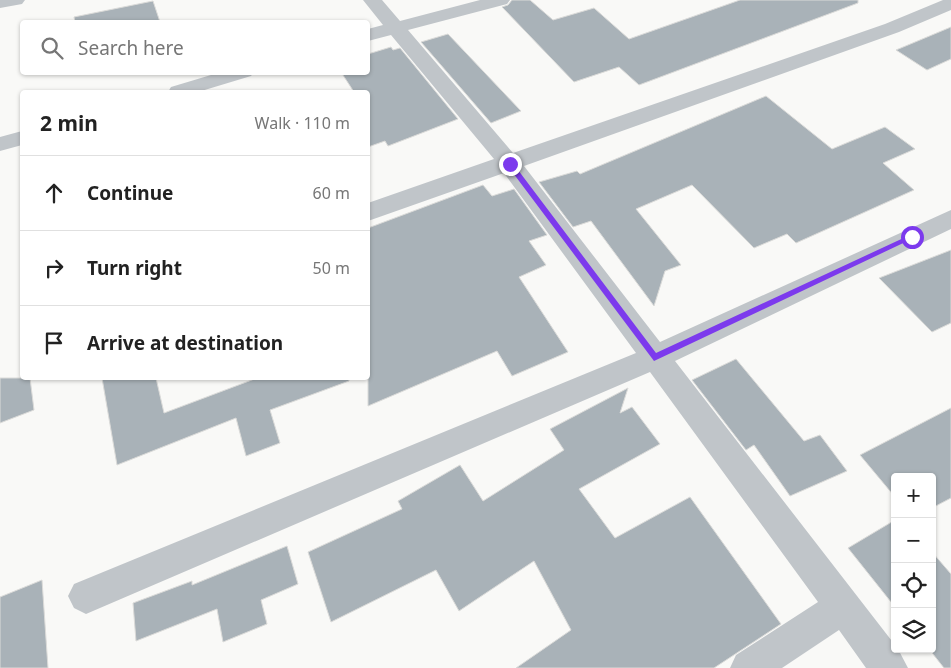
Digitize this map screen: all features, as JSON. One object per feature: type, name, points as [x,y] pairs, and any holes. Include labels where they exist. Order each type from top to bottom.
[{"type":"street","points":[[0,3],[16,0]]},
{"type":"street","points":[[372,0],[393,28],[510,164],[654,358],[889,668]]},
{"type":"street","points":[[370,34],[501,0]]},
{"type":"street","points":[[370,211],[510,164],[892,28],[938,8]]},
{"type":"street","points":[[185,90],[234,75]]},
{"type":"street","points":[[0,144],[20,139]]},
{"type":"street","points":[[86,596],[654,358],[951,219]]},
{"type":"street","points":[[749,668],[842,607]]},
{"type":"building","points":[[512,0],[530,0],[553,20],[594,8],[629,39],[740,0],[858,0],[858,3],[639,85],[619,67],[574,82],[502,7],[508,5]]},
{"type":"building","points":[[153,1],[159,20],[75,20],[74,17]]},
{"type":"building","points":[[951,27],[951,59],[927,70],[896,50]]},
{"type":"building","points":[[448,34],[521,111],[491,123],[421,42]]},
{"type":"building","points":[[391,47],[393,50],[400,48],[458,119],[388,146],[385,141],[370,146],[370,90],[353,90],[343,75],[370,75],[370,53]]},
{"type":"building","points":[[766,96],[832,149],[885,127],[915,149],[883,163],[914,190],[796,243],[787,234],[754,248],[692,185],[636,209],[681,265],[665,271],[654,306],[591,221],[573,227],[539,182],[577,171],[580,174]]},
{"type":"building","points":[[483,185],[492,196],[514,189],[547,235],[529,241],[546,265],[519,277],[568,352],[512,376],[497,351],[368,406],[368,380],[370,380],[370,227]]},
{"type":"building","points":[[951,250],[951,323],[932,332],[879,278]]},
{"type":"building","points":[[736,359],[804,441],[820,435],[847,471],[790,496],[754,445],[746,450],[692,380]]},
{"type":"building","points":[[0,378],[30,380],[34,410],[0,423]]},
{"type":"building","points":[[102,380],[156,380],[164,413],[252,380],[349,380],[270,410],[280,443],[246,456],[236,418],[117,465]]},
{"type":"building","points":[[628,388],[620,413],[632,407],[660,444],[579,489],[615,538],[690,497],[781,624],[714,668],[516,668],[571,630],[534,561],[459,611],[436,570],[331,622],[308,552],[402,509],[398,501],[460,465],[483,501],[564,450],[550,429]]},
{"type":"building","points":[[951,408],[951,498],[936,506],[936,473],[891,473],[891,492],[860,455]]},
{"type":"building","points":[[891,522],[891,602],[848,548]]},
{"type":"building","points":[[287,546],[298,584],[261,600],[267,624],[223,642],[217,609],[136,641],[133,603],[192,581],[192,585]]},
{"type":"building","points":[[936,557],[951,574],[951,668],[944,668],[932,653],[936,653]]},
{"type":"building","points":[[42,580],[48,668],[0,668],[0,597]]},
{"type":"route","points":[[510,164],[654,358],[912,237]]}]
